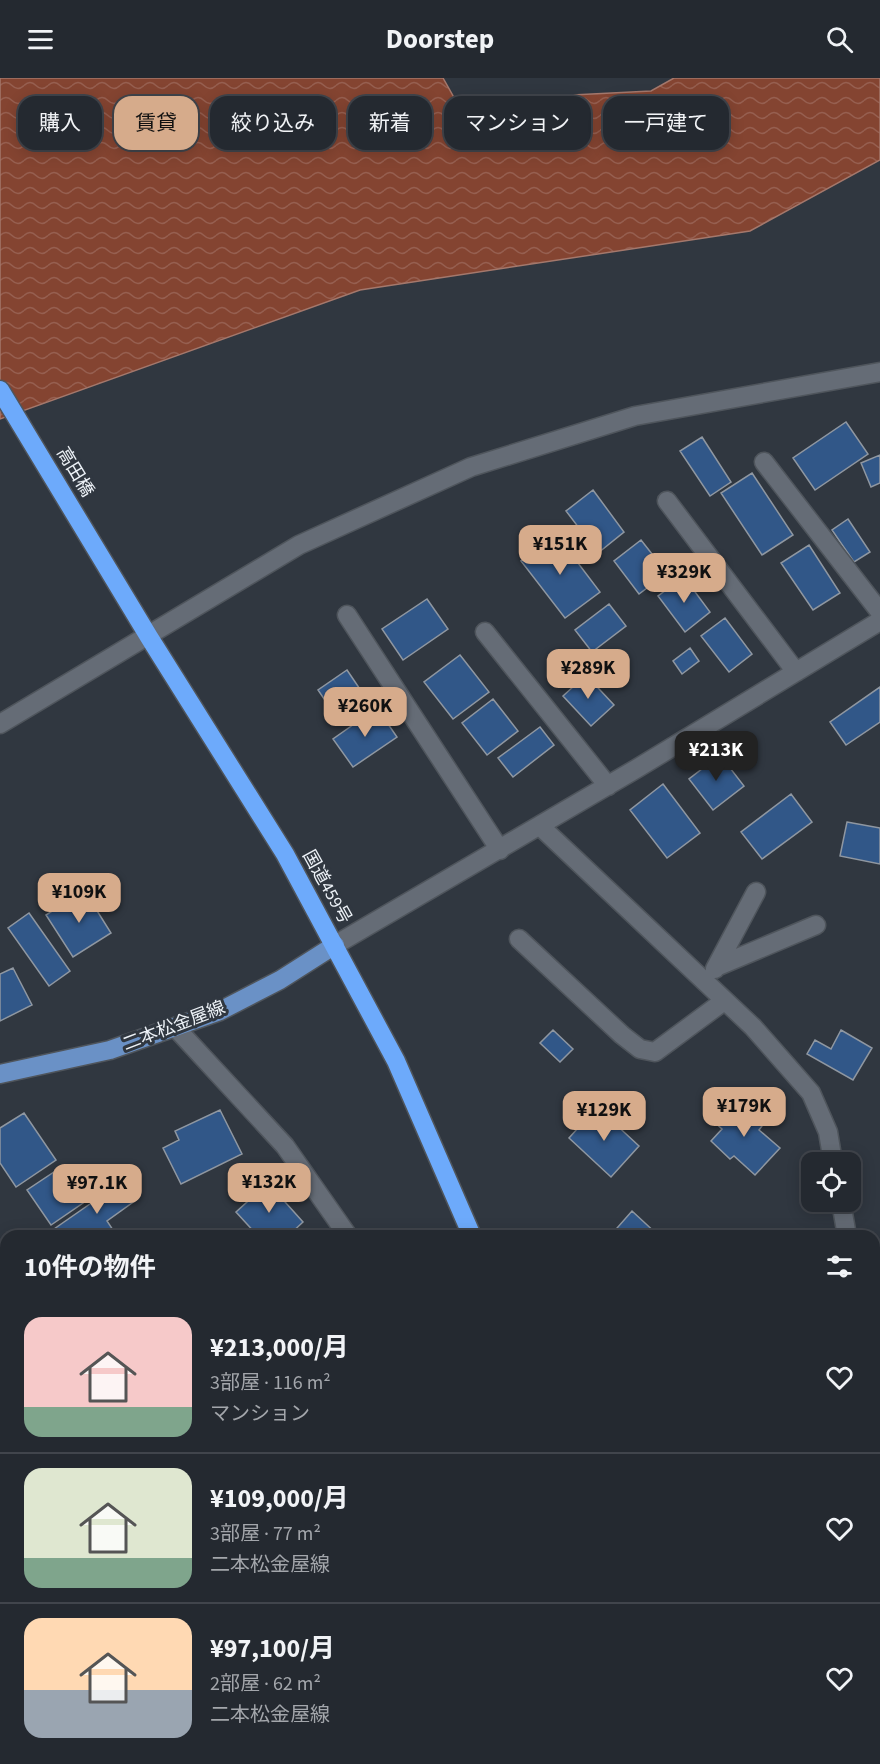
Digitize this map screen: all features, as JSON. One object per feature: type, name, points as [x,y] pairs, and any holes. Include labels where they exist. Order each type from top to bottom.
[{"type":"highway","name":"高田橋","points":[[0,390],[114,576]]},
{"type":"highway","name":"国道459号","points":[[114,576],[149,637],[285,854],[335,945],[396,1061],[469,1230]]},
{"type":"main road","name":"二本松金屋線","points":[[0,1074],[110,1050],[220,1011],[280,980],[335,945]]},
{"type":"street","points":[[0,724],[149,637],[299,544],[471,467],[635,416],[880,372]]},
{"type":"street","points":[[764,462],[880,612]]},
{"type":"street","points":[[667,501],[796,672]]},
{"type":"street","points":[[347,615],[500,850]]},
{"type":"street","points":[[335,945],[608,786],[880,621]]},
{"type":"street","points":[[484,632],[608,786]]},
{"type":"street","points":[[540,826],[753,1027],[811,1093],[828,1132],[831,1152]]},
{"type":"street","points":[[707,984],[756,892]]},
{"type":"street","points":[[716,967],[816,925]]},
{"type":"street","points":[[519,939],[640,1049],[655,1052],[724,1000]]},
{"type":"street","points":[[175,1027],[285,1146],[344,1230]]},
{"type":"street","points":[[843,1212],[846,1230]]},
{"type":"water","points":[[0,78],[443,78],[453,96],[444,96],[444,150],[591,150],[591,96],[554,96],[651,91],[674,78],[880,78],[880,160],[750,231],[360,290],[0,419]]},
{"type":"building","points":[[846,422],[868,454],[815,490],[793,458]]},
{"type":"building","points":[[702,437],[731,482],[710,496],[680,451]]},
{"type":"building","points":[[880,455],[880,483],[871,487],[861,463]]},
{"type":"building","points":[[752,473],[793,535],[762,555],[721,493]]},
{"type":"building","points":[[593,490],[624,532],[598,553],[566,511]]},
{"type":"building","points":[[848,519],[870,552],[854,562],[832,530]]},
{"type":"building","points":[[556,534],[600,592],[565,618],[521,561]]},
{"type":"building","points":[[641,540],[667,573],[639,594],[614,561]]},
{"type":"building","points":[[809,545],[840,593],[813,610],[781,563]]},
{"type":"building","points":[[684,577],[710,612],[685,632],[658,596]]},
{"type":"building","points":[[427,599],[448,629],[403,660],[382,629]]},
{"type":"building","points":[[609,604],[626,626],[592,652],[575,630]]},
{"type":"building","points":[[725,618],[752,654],[729,672],[701,636]]},
{"type":"building","points":[[690,648],[699,661],[682,674],[673,661]]},
{"type":"building","points":[[460,655],[489,692],[453,719],[424,682]]},
{"type":"building","points":[[347,670],[366,698],[337,718],[318,690]]},
{"type":"building","points":[[586,675],[614,705],[591,726],[563,696]]},
{"type":"building","points":[[880,687],[880,722],[846,745],[830,722]]},
{"type":"building","points":[[493,699],[518,731],[487,755],[462,723]]},
{"type":"building","points":[[377,708],[397,737],[353,767],[333,739]]},
{"type":"building","points":[[540,727],[554,745],[513,777],[498,758]]},
{"type":"building","points":[[720,755],[744,786],[713,810],[689,779]]},
{"type":"building","points":[[663,784],[700,833],[667,858],[630,810]]},
{"type":"building","points":[[791,794],[812,822],[762,859],[741,832]]},
{"type":"building","points":[[847,822],[880,828],[880,864],[840,856]]},
{"type":"building","points":[[84,890],[111,933],[73,957],[46,915]]},
{"type":"building","points":[[29,913],[70,971],[49,986],[8,928]]},
{"type":"building","points":[[13,968],[32,1005],[0,1021],[0,974]]},
{"type":"building","points":[[553,1030],[573,1049],[560,1062],[540,1043]]},
{"type":"building","points":[[841,1030],[872,1048],[853,1080],[807,1054],[815,1040],[831,1049]]},
{"type":"building","points":[[746,1104],[765,1122],[759,1130],[780,1148],[755,1175],[734,1156],[730,1159],[711,1141],[722,1129],[711,1119],[722,1107],[734,1117]]},
{"type":"building","points":[[597,1107],[639,1146],[611,1177],[569,1138]]},
{"type":"building","points":[[220,1110],[242,1154],[181,1184],[163,1148],[179,1140],[175,1131]]},
{"type":"building","points":[[24,1113],[56,1160],[16,1187],[0,1163],[0,1128]]},
{"type":"building","points":[[60,1168],[83,1203],[51,1225],[27,1190]]},
{"type":"building","points":[[123,1181],[136,1200],[107,1221],[113,1230],[53,1230]]},
{"type":"building","points":[[268,1183],[303,1222],[294,1230],[252,1230],[236,1212]]},
{"type":"building","points":[[632,1211],[653,1230],[615,1230]]}]
